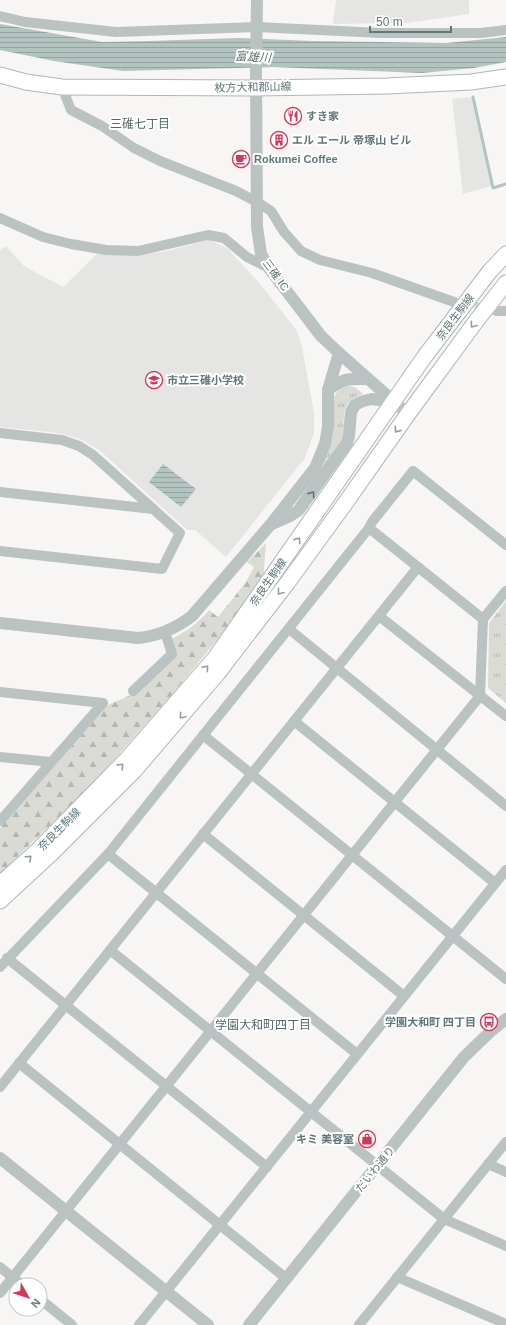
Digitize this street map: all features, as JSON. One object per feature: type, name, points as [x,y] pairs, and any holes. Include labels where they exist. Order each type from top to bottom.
[{"type":"main road","name":"枚方大和郡山線","points":[[0,75],[26,82],[62,87],[256,88],[471,82],[506,77]]},
{"type":"main road","name":"奈良生駒線","points":[[0,884],[38,850],[127,759],[215,658],[439,338],[490,271],[506,254]]},
{"type":"main road","name":"奈良生駒線","points":[[0,901],[52,853],[134,772],[218,672],[288,582],[408,414],[506,283]]},
{"type":"street","name":"三碓 IC","points":[[257,0],[257,227],[261,254],[269,268],[321,336],[408,414]]},
{"type":"street","points":[[0,16],[25,22],[116,32],[257,29],[380,33],[481,33],[506,30]]},
{"type":"street","points":[[62,87],[71,110],[102,126],[134,148],[160,161],[236,190],[257,202],[270,211],[284,232],[301,252],[320,260],[372,274],[454,302]]},
{"type":"street","points":[[0,218],[43,237],[106,250],[138,251],[208,234],[224,238],[247,257],[269,268]]},
{"type":"street","points":[[0,623],[138,638],[151,637],[165,632],[179,626],[192,616],[271,524],[315,468],[325,444],[328,427],[328,390],[339,353]]},
{"type":"street","points":[[328,390],[345,379],[368,379]]},
{"type":"street","points":[[271,524],[290,516],[299,510],[307,501],[347,443],[351,412],[355,405],[372,399],[394,402]]},
{"type":"street","points":[[0,433],[62,440],[79,446],[93,455],[180,533],[162,569],[0,551]]},
{"type":"street","points":[[0,968],[7,958],[108,854],[289,629],[413,471],[506,546]]},
{"type":"street","points":[[0,492],[153,510]]},
{"type":"street","points":[[369,528],[483,619]]},
{"type":"street","points":[[0,1087],[418,567]]},
{"type":"street","points":[[0,1267],[13,1277],[480,696],[483,619],[506,591]]},
{"type":"street","points":[[379,616],[506,716]]},
{"type":"street","points":[[289,629],[506,806]]},
{"type":"street","points":[[133,691],[172,654],[165,632]]},
{"type":"street","points":[[0,692],[103,703],[0,821]]},
{"type":"street","points":[[294,721],[495,884]]},
{"type":"street","points":[[203,735],[506,979]]},
{"type":"street","points":[[0,757],[51,762]]},
{"type":"street","points":[[203,834],[404,996]]},
{"type":"street","points":[[108,854],[357,1054]]},
{"type":"street","points":[[140,1325],[506,870]]},
{"type":"street","points":[[110,950],[444,1219],[506,1246]]},
{"type":"street","points":[[7,958],[267,1167]]},
{"type":"street","name":"だいわ通り","points":[[249,1325],[378,1166],[464,1056],[491,1030],[506,1019]]},
{"type":"street","points":[[19,1063],[287,1279]]},
{"type":"street","points":[[359,1325],[506,1142]]},
{"type":"street","points":[[0,1158],[208,1325]]},
{"type":"street","points":[[488,1164],[506,1172]]},
{"type":"street","points":[[397,1277],[506,1324]]},
{"type":"street","points":[[0,1293],[8,1283]]},
{"type":"street","points":[[48,1306],[72,1325]]},
{"type":"shaded area","points":[[336,0],[469,0],[469,14],[407,23],[333,24]]},
{"type":"shaded area","points":[[472,97],[492,186],[463,194],[452,99]]},
{"type":"shaded area","name":"市立三碓小学校","points":[[209,240],[227,248],[261,285],[297,331],[302,347],[314,413],[314,433],[305,458],[226,557],[195,530],[187,530],[99,450],[80,439],[58,433],[0,427],[0,250],[6,246],[24,266],[63,287],[97,254],[140,255],[167,251]]},
{"type":"green space","points":[[347,385],[356,388],[363,394],[355,398],[346,408],[344,414],[342,442],[298,506],[295,504],[318,471],[327,454],[331,444],[334,427],[334,400],[340,389]]},
{"type":"green space","points":[[266,543],[263,581],[217,640],[170,697],[95,781],[0,873],[0,828],[108,705],[135,693],[177,655],[171,639],[192,627],[209,610],[218,617],[246,582],[254,567],[247,562]]},
{"type":"green space","points":[[506,601],[506,703],[488,688],[489,623]]},
{"type":"water","name":"富雄川","points":[[0,24],[102,42],[239,38],[446,43],[506,37],[506,62],[474,68],[422,73],[273,67],[123,71],[54,61],[0,50]]},
{"type":"water","points":[[163,464],[196,489],[181,507],[149,482]]},
{"type":"waterway","points":[[473,97],[493,188],[506,184]]},
{"type":"tunnel","points":[[460,304],[491,310]]},
{"type":"place","name":"すき家","points":[[293,116]]},
{"type":"place","name":"エル エール 帝塚山 ビル","points":[[279,140]]},
{"type":"place","name":"Rokumei Coffee","points":[[241,159]]},
{"type":"place","name":"市立三碓小学校","points":[[154,380]]},
{"type":"place","name":"学園大和町 四丁目","points":[[489,1022]]},
{"type":"place","name":"キミ 美容室","points":[[367,1139]]},
{"type":"district","name":"三碓七丁目","points":[[140,124]]},
{"type":"district","name":"学園大和町四丁目","points":[[263,1025]]}]
